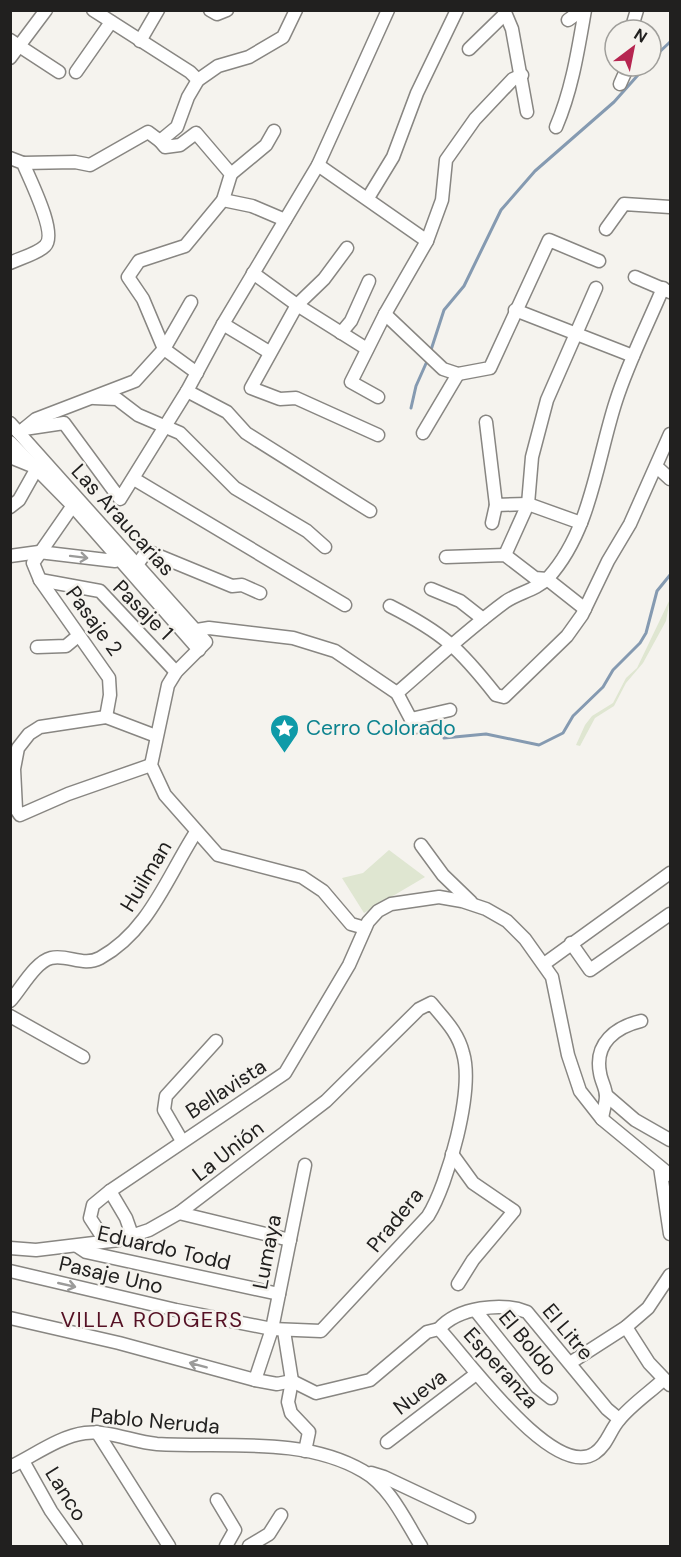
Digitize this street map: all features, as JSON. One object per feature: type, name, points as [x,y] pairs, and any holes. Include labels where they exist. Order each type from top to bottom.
[{"type":"street","points":[[10,58],[15,44],[46,10]]},
{"type":"street","points":[[93,10],[190,72],[198,80]]},
{"type":"street","points":[[140,41],[158,10]]},
{"type":"street","points":[[210,10],[225,12]]},
{"type":"street","points":[[160,141],[177,127],[188,97],[198,80],[218,66],[249,57],[283,37],[296,10]]},
{"type":"street","points":[[16,432],[64,423],[120,499],[187,392],[223,324],[318,165],[388,10]]},
{"type":"street","points":[[368,198],[393,157],[417,93],[457,10]]},
{"type":"street","points":[[568,20],[583,10]]},
{"type":"street","points":[[555,127],[564,109],[577,59],[583,10]]},
{"type":"street","points":[[469,49],[504,12],[512,29],[527,112]]},
{"type":"street","points":[[76,72],[111,22]]},
{"type":"street","points":[[15,44],[59,72]]},
{"type":"street","points":[[378,397],[351,382],[385,314],[427,241],[442,200],[446,160],[475,119],[513,79],[522,75]]},
{"type":"street","points":[[620,84],[623,78]]},
{"type":"street","points":[[197,373],[164,349],[143,299],[128,278],[140,261],[185,246],[223,201],[231,174],[266,145],[274,131]]},
{"type":"street","points":[[10,158],[23,163],[75,162],[90,165],[148,132],[165,147],[180,145],[196,133],[231,174]]},
{"type":"street","points":[[10,263],[45,246],[49,238],[46,220],[23,163]]},
{"type":"street","points":[[318,165],[427,241]]},
{"type":"street","points":[[223,201],[252,206],[285,220]]},
{"type":"street","points":[[606,229],[624,204],[670,207]]},
{"type":"street","points":[[385,314],[443,369],[458,374],[489,368],[549,240],[599,261]]},
{"type":"street","points":[[346,248],[324,279],[297,305],[251,388],[280,399],[296,398],[378,435]]},
{"type":"street","points":[[253,273],[297,305],[367,349]]},
{"type":"street","points":[[397,693],[483,619],[512,597],[530,592],[547,579],[581,523],[616,400],[633,356],[667,290],[635,277]]},
{"type":"street","points":[[341,333],[351,321],[369,281]]},
{"type":"street","points":[[505,555],[528,504],[532,457],[547,400],[574,333],[596,288]]},
{"type":"street","points":[[16,432],[36,418],[135,381],[164,349],[191,302]]},
{"type":"street","points":[[515,310],[633,356]]},
{"type":"street","points":[[223,324],[269,352]]},
{"type":"street","points":[[423,433],[458,374]]},
{"type":"street","points":[[187,392],[227,412],[246,433],[370,512]]},
{"type":"street","points":[[94,398],[117,399],[138,415],[180,433],[235,488],[307,531],[325,547]]},
{"type":"street","points":[[486,422],[496,505],[492,523]]},
{"type":"street","points":[[16,432],[37,468],[75,502],[118,558],[203,646],[176,672],[168,685],[151,765],[165,795],[218,855],[302,877],[323,891],[351,924],[365,928],[378,911],[391,904],[439,897],[474,905],[507,921],[552,976],[568,1055],[580,1091],[602,1119],[665,1171],[670,1234]]},
{"type":"street","name":"Las Araucarias","points":[[16,432],[75,502],[197,630],[203,646]]},
{"type":"street","points":[[390,606],[428,625],[453,644],[496,694],[504,698],[567,636],[585,609],[657,467],[670,434]]},
{"type":"street","points":[[10,458],[37,468]]},
{"type":"street","points":[[657,467],[670,479]]},
{"type":"street","points":[[10,507],[19,500],[37,468]]},
{"type":"street","points":[[134,479],[345,605]]},
{"type":"street","points":[[39,552],[75,502]]},
{"type":"street","points":[[496,505],[528,504],[581,523]]},
{"type":"street","points":[[136,566],[147,551],[232,586],[242,585],[260,593]]},
{"type":"street","points":[[10,556],[39,552],[115,561],[118,558]]},
{"type":"street","name":"Pasaje 2","points":[[39,552],[33,563],[40,580],[109,678],[111,687],[106,717]]},
{"type":"street","points":[[446,557],[505,555],[535,578],[547,579],[585,609]]},
{"type":"street","name":"Pasaje 1","points":[[40,580],[100,591],[176,672]]},
{"type":"street","points":[[431,589],[460,601],[483,619]]},
{"type":"street","points":[[197,630],[209,628],[292,638],[335,651],[397,693],[413,723],[450,710]]},
{"type":"street","points":[[37,647],[66,646],[78,636]]},
{"type":"street","points":[[151,765],[69,794],[20,815],[16,809],[14,769],[18,748],[29,734],[40,727],[87,718],[106,717],[156,736]]},
{"type":"street","name":"Huilman","points":[[10,1001],[46,960],[61,958],[92,961],[118,946],[135,932],[152,910],[166,880],[196,832]]},
{"type":"street","points":[[421,845],[442,875],[474,905]]},
{"type":"street","points":[[544,964],[670,873]]},
{"type":"street","points":[[571,943],[590,970],[670,914]]},
{"type":"street","name":"Bellavista","points":[[105,1240],[95,1229],[90,1212],[93,1205],[182,1141],[285,1073],[349,965],[365,928]]},
{"type":"street","name":"Pradera","points":[[278,1330],[321,1331],[428,1216],[439,1199],[452,1154],[466,1078],[464,1054],[457,1034],[431,1003]]},
{"type":"street","name":"La Unión","points":[[10,1248],[21,1251],[77,1246],[132,1235],[149,1230],[179,1214],[326,1101],[419,1009],[431,1003]]},
{"type":"street","points":[[10,1016],[83,1058]]},
{"type":"street","points":[[602,1119],[606,1095],[599,1073],[599,1059],[608,1039],[621,1026],[641,1021]]},
{"type":"street","points":[[182,1141],[164,1110],[166,1096],[216,1041]]},
{"type":"street","points":[[606,1095],[635,1120],[670,1140]]},
{"type":"street","points":[[452,1154],[473,1183],[514,1211],[473,1260],[458,1284]]},
{"type":"street","name":"Lumaya","points":[[255,1380],[278,1330],[279,1294],[305,1165]]},
{"type":"street","points":[[110,1191],[130,1226],[132,1235]]},
{"type":"street","points":[[179,1214],[290,1240]]},
{"type":"street","name":"Eduardo Todd","points":[[77,1246],[86,1252],[279,1294]]},
{"type":"street","name":"Pasaje Uno","points":[[10,1271],[176,1310],[278,1330]]},
{"type":"street","points":[[570,1364],[626,1327],[648,1308],[670,1275]]},
{"type":"street","name":"El Litre","points":[[440,1329],[461,1314],[476,1311],[510,1305],[527,1312],[607,1409],[619,1419]]},
{"type":"street","name":"El Boldo","points":[[476,1311],[537,1388],[551,1398]]},
{"type":"street","points":[[10,1318],[119,1343],[255,1380],[277,1384],[292,1381]]},
{"type":"street","points":[[626,1327],[667,1382]]},
{"type":"street","name":"Esperanza","points":[[292,1381],[316,1393],[370,1380],[427,1332],[440,1329],[476,1374],[545,1444],[574,1458],[585,1458],[595,1453],[619,1419],[667,1382]]},
{"type":"street","points":[[278,1330],[292,1381],[288,1402],[291,1413],[309,1432],[305,1451]]},
{"type":"street","name":"Nueva","points":[[387,1442],[476,1374]]},
{"type":"street","points":[[97,1432],[169,1546]]},
{"type":"street","name":"Pablo Neruda","points":[[10,1467],[71,1436],[97,1432],[154,1444],[305,1451],[384,1477],[469,1517]]},
{"type":"street","name":"Lanco","points":[[23,1461],[51,1511],[76,1546]]},
{"type":"street","points":[[364,1471],[377,1481],[421,1546]]},
{"type":"street","points":[[217,1500],[235,1530],[226,1546]]},
{"type":"street","points":[[241,1546],[250,1546],[269,1534],[281,1515]]},
{"type":"green space","points":[[670,599],[666,621],[643,663],[626,683],[614,706],[595,718],[580,746],[576,745],[592,716],[613,703],[626,678],[637,668]]},
{"type":"green space","points":[[389,850],[425,877],[364,913],[342,878],[363,873]]},
{"type":"waterway","points":[[663,49],[670,42]]},
{"type":"waterway","points":[[430,353],[444,310],[464,286],[501,210],[535,171],[614,102],[635,78]]},
{"type":"waterway","points":[[411,408],[416,386],[428,359]]},
{"type":"waterway","points":[[444,738],[486,734],[539,745],[563,733],[573,716],[603,687],[613,670],[640,643],[646,633],[657,591],[670,575]]},
{"type":"place","name":"Cerro Colorado","points":[[285,754]]},
{"type":"district","name":"VILLA RODGERS","points":[[152,1319]]}]
